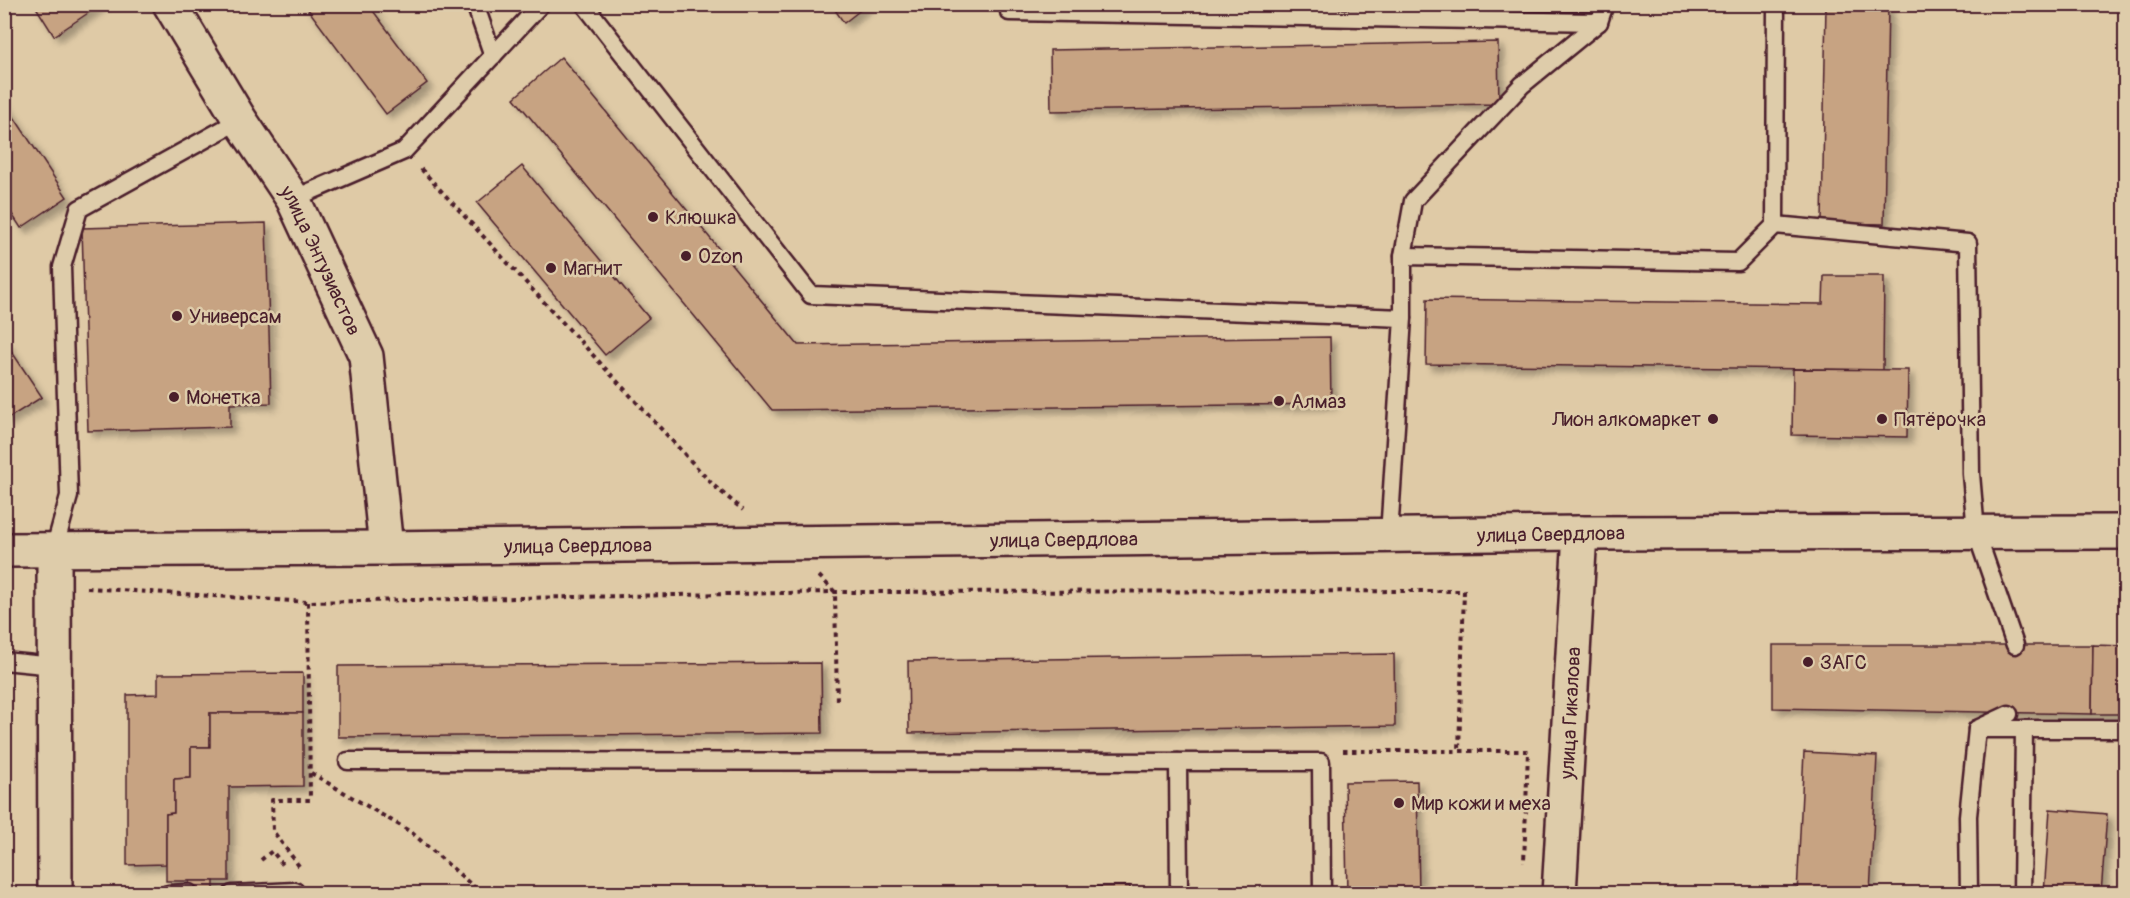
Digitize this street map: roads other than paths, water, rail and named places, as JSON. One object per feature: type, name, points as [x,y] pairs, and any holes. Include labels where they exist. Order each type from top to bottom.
[{"type":"main road","name":"улица Энтузиастов","points":[[170,4],[240,120],[293,199],[366,356],[387,548]]},
{"type":"main road","name":"улица Свердлова","points":[[4,550],[387,548],[1580,533],[2126,532]]},
{"type":"main road","name":"улица Гикалова","points":[[1559,894],[1580,533]]},
{"type":"main road","points":[[54,550],[55,894]]},
{"type":"lane","points":[[475,4],[493,56]]},
{"type":"lane","points":[[293,199],[404,151],[541,4]]},
{"type":"lane","points":[[584,4],[811,295],[1403,318]]},
{"type":"lane","points":[[1389,536],[1403,318],[1403,256],[1413,201],[1522,85],[1599,22],[1605,4]]},
{"type":"lane","points":[[1403,256],[1738,262],[1775,225],[1776,4]]},
{"type":"lane","points":[[1009,12],[1599,22]]},
{"type":"lane","points":[[54,550],[69,496],[62,267],[79,209],[240,120]]},
{"type":"lane","points":[[1775,225],[1968,243],[1971,474],[1976,532],[2015,645]]},
{"type":"lane","points":[[4,661],[54,666]]},
{"type":"lane","points":[[1977,729],[2009,714]]},
{"type":"lane","points":[[1977,729],[2126,729]]},
{"type":"lane","points":[[1969,894],[1968,816],[1977,729]]},
{"type":"lane","points":[[2022,894],[2024,729]]},
{"type":"lane","points":[[348,760],[1321,762],[1322,894]]},
{"type":"lane","points":[[1178,762],[1179,894]]},
{"type":"lane","points":[[232,894],[295,891],[295,894]]},
{"type":"lane","points":[[168,894],[189,893]]},
{"type":"place","name":"Клюшка","points":[[653,217]]},
{"type":"place","name":"Ozon","points":[[686,256]]},
{"type":"place","name":"Магнит","points":[[551,268]]},
{"type":"place","name":"Универсам","points":[[177,316]]},
{"type":"place","name":"Монетка","points":[[174,397]]},
{"type":"place","name":"Алмаз","points":[[1279,401]]},
{"type":"place","name":"Лион алкомаркет","points":[[1713,419]]},
{"type":"place","name":"Пятёрочка","points":[[1882,419]]},
{"type":"place","name":"ЗАГС","points":[[1808,662]]},
{"type":"place","name":"Мир кожи и меха","points":[[1399,803]]}]
